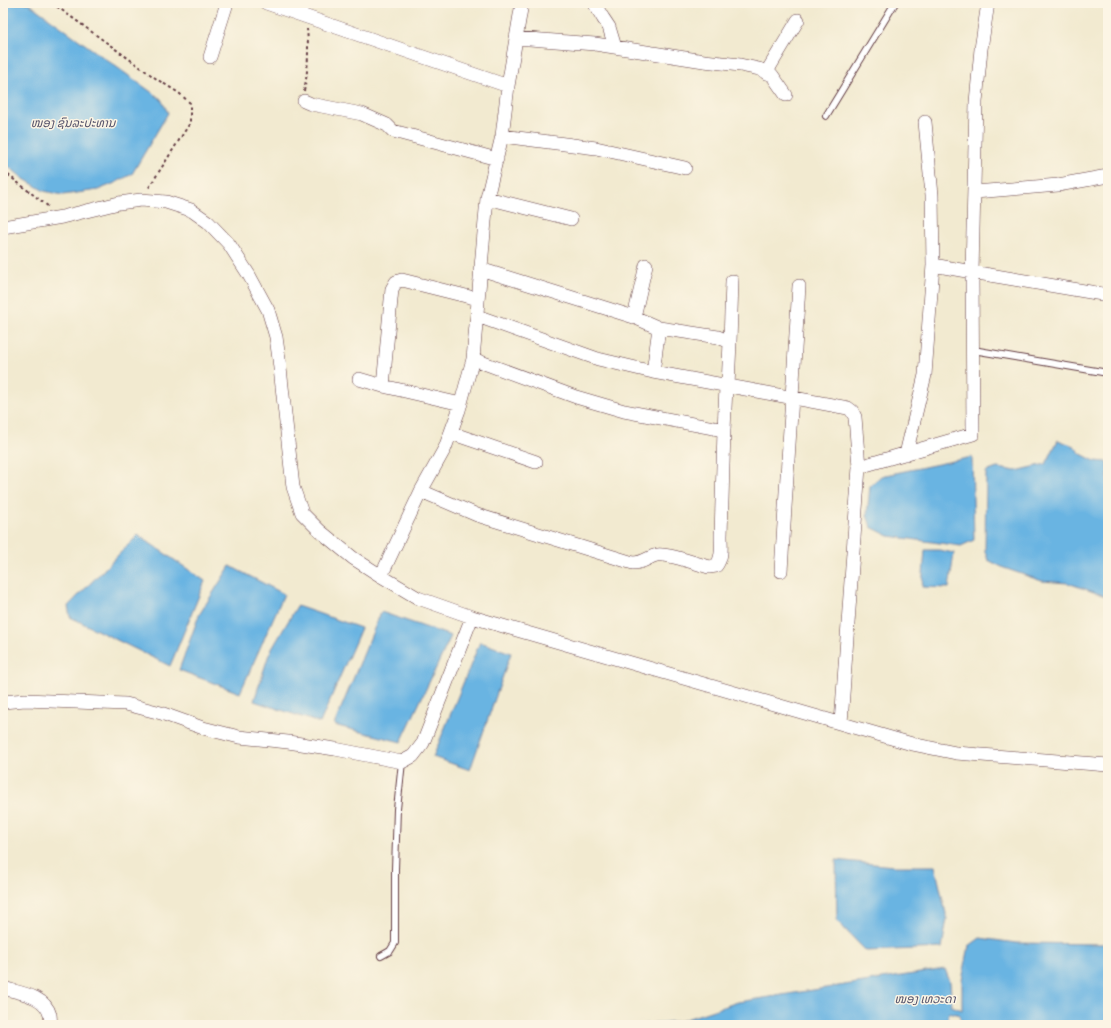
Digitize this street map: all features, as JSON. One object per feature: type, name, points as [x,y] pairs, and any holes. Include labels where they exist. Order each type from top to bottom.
[{"type":"street","points":[[210,57],[227,3]]},
{"type":"street","points":[[266,3],[508,86]]},
{"type":"street","points":[[381,576],[421,491],[445,448],[451,434],[473,359],[480,269],[488,198],[502,136],[508,86],[522,3]]},
{"type":"street","points":[[594,3],[609,27],[615,47]]},
{"type":"street","points":[[859,467],[974,434],[972,272],[976,102],[981,49],[988,3]]},
{"type":"street","points":[[766,73],[798,20]]},
{"type":"street","points":[[516,38],[595,44],[759,69],[772,76],[786,95]]},
{"type":"street","points":[[304,101],[311,104],[362,114],[387,125],[394,131],[497,159]]},
{"type":"street","points":[[906,454],[925,375],[933,265],[932,195],[925,122]]},
{"type":"street","points":[[502,136],[596,148],[685,168]]},
{"type":"street","points":[[975,192],[1058,185],[1108,176]]},
{"type":"street","points":[[488,198],[571,219]]},
{"type":"street","points":[[3,227],[62,217],[141,200],[166,202],[191,210],[208,222],[230,244],[268,310],[276,337],[280,359],[293,487],[302,513],[320,532],[353,558],[418,598],[472,617],[912,744],[956,753],[1108,765]]},
{"type":"street","points":[[634,317],[646,265]]},
{"type":"street","points":[[933,265],[1108,295]]},
{"type":"street","points":[[480,269],[634,317],[659,328],[718,337],[730,342]]},
{"type":"street","points":[[383,386],[392,289],[396,282],[402,280],[478,299]]},
{"type":"street","points":[[421,491],[477,515],[633,563],[641,563],[657,555],[665,555],[709,567],[716,566],[722,553],[721,536],[724,430],[730,342],[732,281]]},
{"type":"street","points":[[781,571],[799,286]]},
{"type":"street","points":[[477,316],[598,359],[653,372],[848,408],[852,411],[855,417],[859,467],[841,723]]},
{"type":"street","points":[[653,372],[659,328]]},
{"type":"street","points":[[473,359],[576,397],[624,411],[724,430]]},
{"type":"street","points":[[359,379],[461,404]]},
{"type":"street","points":[[451,434],[536,462]]},
{"type":"street","points":[[3,702],[25,700],[126,704],[161,713],[203,728],[239,737],[335,749],[402,762],[413,756],[423,743],[472,617]]},
{"type":"street","points":[[3,988],[36,997],[45,1006],[50,1015],[50,1025]]},
{"type":"lane","points":[[826,116],[895,3]]},
{"type":"lane","points":[[973,350],[1108,373]]},
{"type":"lane","points":[[381,956],[390,951],[394,944],[395,854],[397,809],[402,762]]},
{"type":"path","points":[[52,3],[158,80],[179,93],[190,103],[190,123],[141,200]]},
{"type":"path","points":[[304,101],[303,95],[306,80],[308,42],[306,17]]},
{"type":"path","points":[[3,171],[62,217]]},
{"type":"water","name":"ໜອງ ຊົນລະປະທານ","points":[[3,3],[28,3],[161,99],[168,113],[132,174],[98,190],[63,195],[44,191],[24,179],[3,162]]},
{"type":"water","points":[[1058,440],[1074,446],[1081,454],[1095,461],[1108,462],[1108,597],[1068,583],[1042,581],[1004,568],[988,560],[985,552],[986,472],[997,468],[1016,471],[1046,464]]},
{"type":"water","points":[[972,457],[974,540],[961,546],[889,536],[871,527],[867,515],[870,486],[881,476]]},
{"type":"water","points":[[138,535],[205,581],[170,666],[70,617],[68,606]]},
{"type":"water","points":[[925,550],[939,550],[954,553],[949,588],[922,587]]},
{"type":"water","points":[[230,566],[284,594],[240,693],[179,670],[199,615]]},
{"type":"water","points":[[297,606],[361,628],[320,723],[254,701],[269,654]]},
{"type":"water","points":[[381,612],[451,636],[401,742],[334,725]]},
{"type":"water","points":[[480,642],[511,653],[470,770],[433,757]]},
{"type":"water","points":[[836,860],[893,866],[935,866],[947,918],[942,948],[866,951],[837,921]]},
{"type":"water","name":"ໜອງ ເທວະດາ","points":[[980,938],[1016,943],[1108,944],[1108,1025],[962,1025],[960,1015],[949,1012],[948,1025],[641,1025],[680,1021],[738,1002],[945,969],[950,982],[952,1006],[962,1010],[962,980],[969,946]]}]
